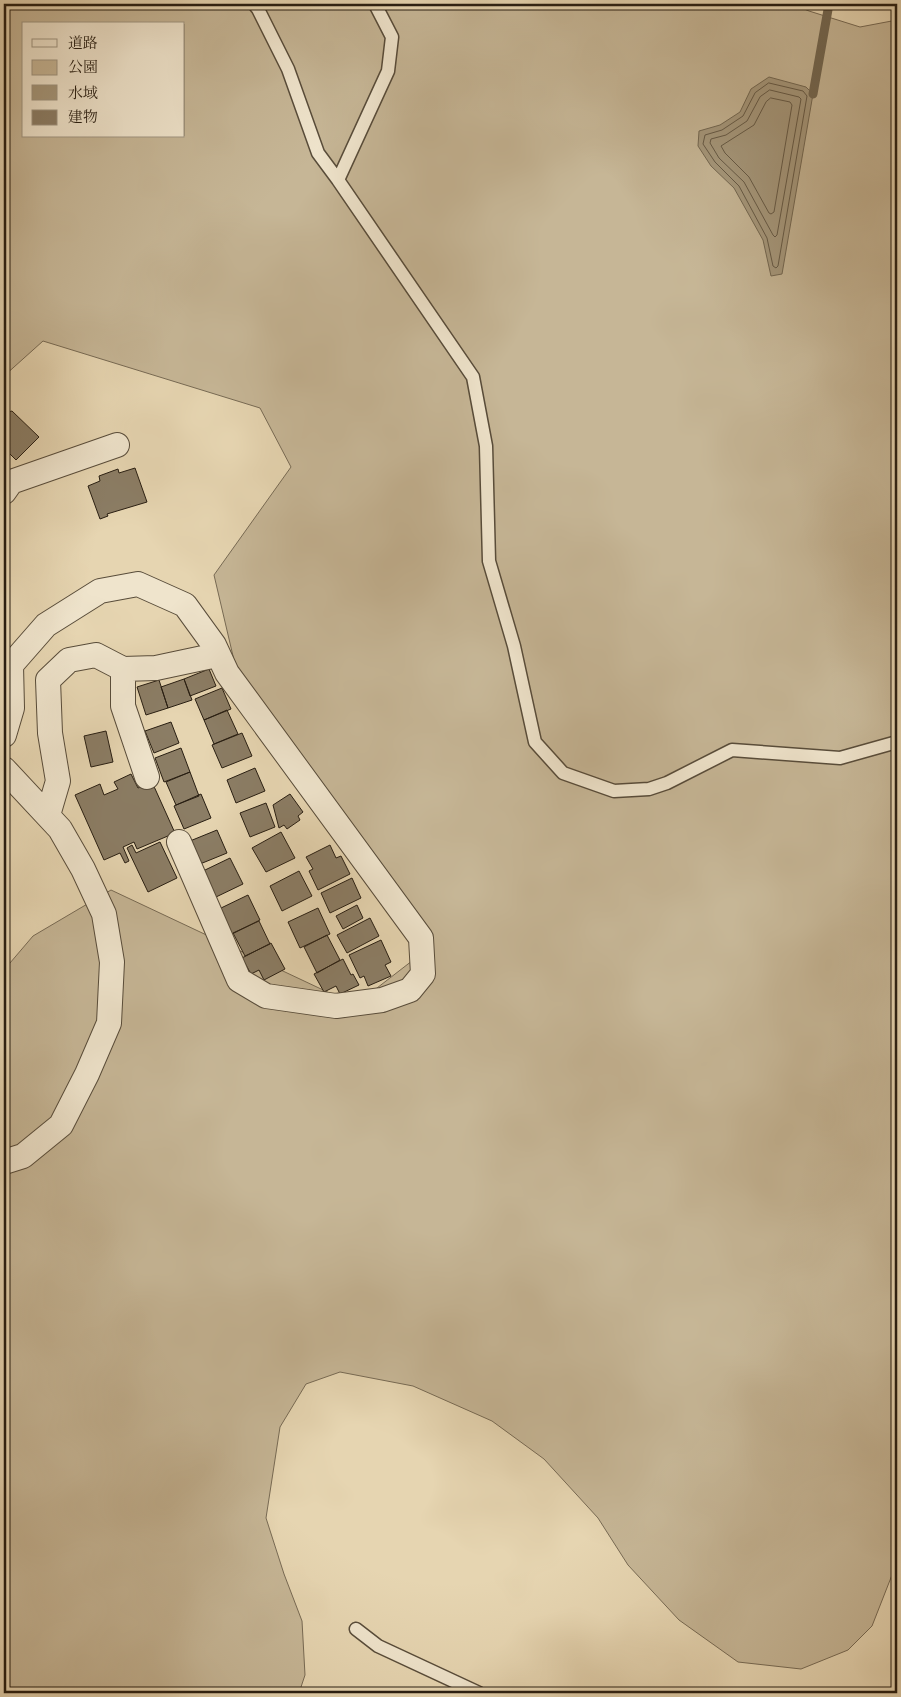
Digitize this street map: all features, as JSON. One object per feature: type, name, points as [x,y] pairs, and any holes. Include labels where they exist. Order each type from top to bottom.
[{"type":"street","points":[[4,492],[11,482],[117,446]]},
{"type":"street","points":[[4,735],[12,708],[11,664],[46,625],[100,591],[138,584],[185,605],[214,645],[227,673],[421,938],[422,974],[410,990],[382,1000],[336,1006],[266,996],[239,980],[178,842]]},
{"type":"street","points":[[48,815],[58,781],[50,733],[48,680],[69,660],[96,655],[124,670],[156,668],[217,655]]},
{"type":"street","points":[[124,670],[122,706],[148,777]]},
{"type":"street","points":[[4,769],[60,829],[104,914],[112,962],[109,1023],[87,1074],[60,1125],[23,1156],[4,1162]]},
{"type":"lane","points":[[254,4],[288,69],[318,153],[473,377],[486,446],[490,561],[514,646],[535,742],[563,773],[614,791],[649,789],[667,783],[732,750],[840,758],[897,742]]},
{"type":"lane","points":[[338,180],[388,71],[392,37],[375,4]]},
{"type":"lane","points":[[356,1629],[378,1646],[479,1693]]},
{"type":"green space","points":[[4,4],[792,4],[860,27],[897,20],[897,1536],[892,1575],[872,1626],[848,1650],[801,1669],[738,1662],[679,1620],[628,1565],[598,1518],[544,1459],[492,1421],[413,1386],[340,1372],[306,1384],[280,1427],[266,1518],[302,1621],[305,1675],[299,1693],[4,1693],[4,970],[33,936],[111,890],[355,1005],[430,947],[237,673],[214,575],[291,467],[260,408],[43,341],[4,376]]},
{"type":"water","points":[[769,77],[806,87],[813,94],[782,274],[771,276],[763,240],[734,188],[711,166],[698,146],[699,131],[720,125],[740,112],[751,89]]},
{"type":"building","points":[[12,411],[39,437],[16,460],[4,448],[4,413]]},
{"type":"building","points":[[135,468],[147,502],[107,514],[108,516],[100,519],[88,486],[100,481],[99,476],[118,469],[119,473]]},
{"type":"building","points":[[209,669],[216,686],[190,696],[184,679]]},
{"type":"building","points":[[184,679],[192,700],[168,708],[161,687]]},
{"type":"building","points":[[159,680],[168,708],[146,715],[137,687]]},
{"type":"building","points":[[222,688],[231,709],[204,720],[195,699]]},
{"type":"building","points":[[227,710],[238,734],[214,744],[204,720]]},
{"type":"building","points":[[171,722],[179,743],[154,753],[145,731]]},
{"type":"building","points":[[106,731],[113,762],[91,767],[84,736]]},
{"type":"building","points":[[242,733],[252,756],[222,768],[212,745]]},
{"type":"building","points":[[181,748],[190,772],[164,782],[155,758]]},
{"type":"building","points":[[255,768],[265,791],[236,803],[227,780]]},
{"type":"building","points":[[190,772],[199,796],[176,805],[166,782]]},
{"type":"building","points":[[131,774],[138,788],[152,782],[175,833],[137,849],[134,842],[123,847],[129,861],[125,863],[120,853],[104,860],[75,795],[100,784],[104,795],[118,789],[114,782]]},
{"type":"building","points":[[201,794],[211,818],[184,829],[174,806]]},
{"type":"building","points":[[290,794],[303,812],[298,816],[300,820],[287,829],[284,825],[279,828],[273,805]]},
{"type":"building","points":[[266,803],[275,827],[250,837],[240,813]]},
{"type":"building","points":[[217,830],[227,853],[200,864],[190,841]]},
{"type":"building","points":[[281,832],[295,858],[266,872],[252,848]]},
{"type":"building","points":[[160,842],[177,878],[148,892],[127,848],[132,845],[136,853]]},
{"type":"building","points":[[330,845],[336,858],[341,856],[350,874],[318,890],[309,871],[313,869],[306,857]]},
{"type":"building","points":[[230,858],[243,884],[216,897],[203,871]]},
{"type":"building","points":[[299,871],[312,896],[282,911],[270,886]]},
{"type":"building","points":[[352,878],[361,898],[330,913],[321,893]]},
{"type":"building","points":[[248,895],[260,920],[232,934],[219,909]]},
{"type":"building","points":[[357,905],[363,918],[343,929],[336,916]]},
{"type":"building","points":[[318,908],[330,934],[300,948],[288,922]]},
{"type":"building","points":[[370,918],[379,936],[347,953],[337,935]]},
{"type":"building","points":[[259,921],[270,944],[245,956],[233,933]]},
{"type":"building","points":[[327,935],[340,960],[317,973],[304,947]]},
{"type":"building","points":[[381,940],[391,962],[385,965],[391,976],[368,986],[364,976],[360,978],[349,955]]},
{"type":"building","points":[[271,943],[285,969],[264,980],[259,970],[251,974],[242,958]]},
{"type":"building","points":[[343,959],[351,975],[353,974],[359,985],[340,994],[336,986],[324,992],[314,974]]},
{"type":"waterway","points":[[813,94],[829,4]]}]
